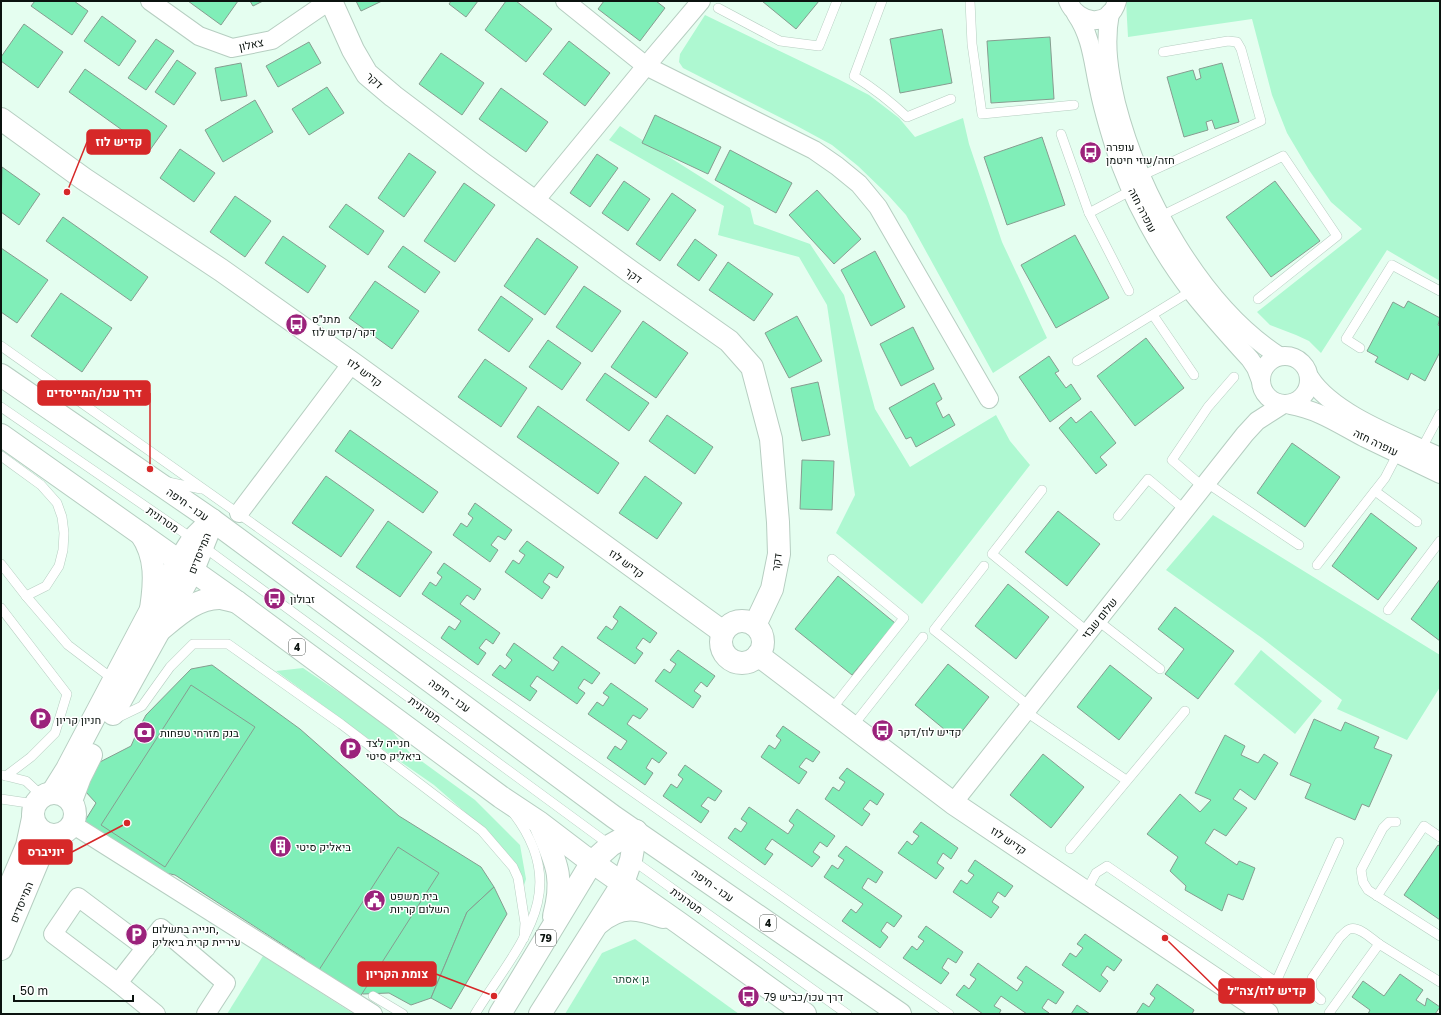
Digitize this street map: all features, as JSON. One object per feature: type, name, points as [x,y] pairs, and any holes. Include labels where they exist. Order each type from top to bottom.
[{"type":"main road","name":"דקר","points":[[330,1],[353,50],[367,74],[393,96],[534,202],[729,341],[752,367],[771,439],[778,522],[779,554],[772,589],[755,625]]},
{"type":"main road","name":"קדיש לוז","points":[[1,120],[84,179],[221,270],[723,632]]},
{"type":"main road","name":"עכו - חיפה","points":[[1,375],[212,520],[636,831],[900,1014]]},
{"type":"main road","name":"4","points":[[1,435],[186,565],[501,798],[540,823],[592,862],[805,1014]]},
{"type":"main road","name":"המייסדים","points":[[1,907],[47,802],[120,684],[160,630],[186,565],[212,520]]},
{"type":"main road","points":[[139,532],[150,549],[153,561],[154,580],[151,609]]},
{"type":"main road","name":"המייסדים","points":[[47,802],[80,777],[108,722],[120,684],[151,609],[186,565]]},
{"type":"main road","points":[[160,630],[179,615],[205,600],[221,598],[237,602]]},
{"type":"main road","points":[[737,621],[749,622],[755,625],[759,630],[763,643],[762,649],[753,660],[740,663],[734,661],[724,652],[721,646],[723,632],[727,627],[737,621]]},
{"type":"main road","name":"קדיש לוז","points":[[758,655],[953,802],[1264,1012]]},
{"type":"main road","points":[[47,802],[75,812],[63,830],[47,834],[36,824],[47,802]]},
{"type":"main road","points":[[540,823],[553,854],[560,885],[557,906],[546,939]]},
{"type":"main road","name":"המייסדים","points":[[1,949],[42,851],[63,830]]},
{"type":"main road","points":[[540,1014],[623,883],[631,860],[636,831]]},
{"type":"main road","name":"79","points":[[500,1014],[592,862],[611,845],[636,831]]},
{"type":"main road","points":[[594,928],[606,917],[621,910],[646,912],[679,923]]},
{"type":"street","name":"צאלון","points":[[150,1],[199,36],[232,48],[272,40],[330,1]]},
{"type":"street","points":[[565,1],[646,66],[814,150],[837,166],[858,184],[878,207],[989,399]]},
{"type":"street","points":[[534,202],[701,1]]},
{"type":"street","points":[[1056,1],[1072,9],[1083,18],[1091,20],[1099,20],[1113,7]]},
{"type":"street","name":"עופרה חזה","points":[[1113,7],[1108,25],[1107,51],[1111,81],[1127,141],[1136,183],[1164,251],[1191,291],[1250,359],[1256,368],[1262,385]]},
{"type":"street","name":"עופרה חזה","points":[[1072,9],[1083,24],[1088,37],[1099,91],[1115,149],[1210,293],[1250,335],[1279,356]]},
{"type":"street","points":[[1279,356],[1294,357],[1301,361],[1306,367],[1310,378],[1305,396],[1298,402],[1286,405],[1274,402],[1267,396],[1262,385],[1262,372],[1266,365],[1279,356]]},
{"type":"street","points":[[239,513],[352,363]]},
{"type":"street","name":"עופרה חזה","points":[[1310,378],[1315,386],[1323,393],[1348,411],[1373,426],[1440,457]]},
{"type":"street","name":"שלום שבזי","points":[[1245,434],[1260,400],[1262,385]]},
{"type":"street","name":"עופרה חזה","points":[[1286,405],[1306,407],[1322,414],[1366,438],[1440,474]]},
{"type":"street","name":"שלום שבזי","points":[[953,802],[1245,434],[1260,418],[1286,405]]},
{"type":"street","points":[[63,830],[373,1014]]},
{"type":"street","points":[[146,948],[78,897],[56,917],[53,934],[156,1014]]},
{"type":"street","points":[[118,983],[161,928],[226,983],[206,1014]]},
{"type":"lane","points":[[718,8],[780,41],[818,46],[837,1]]},
{"type":"lane","points":[[882,1],[854,76],[874,88],[907,117],[951,99]]},
{"type":"lane","points":[[970,1],[972,44],[982,114],[1074,104]]},
{"type":"lane","points":[[1089,212],[1136,183],[1261,121],[1241,49],[1237,42],[1228,41],[1162,52]]},
{"type":"lane","points":[[1061,134],[1089,212],[1129,291]]},
{"type":"lane","points":[[1160,216],[1283,156],[1336,236],[1258,299]]},
{"type":"lane","points":[[1360,348],[1346,339],[1392,265],[1440,291]]},
{"type":"lane","points":[[1077,361],[1191,291]]},
{"type":"lane","points":[[1153,315],[1194,375]]},
{"type":"lane","points":[[1,346],[239,513],[700,841],[949,1014]]},
{"type":"lane","points":[[1234,377],[1208,407],[1172,460],[1205,485],[1299,545]]},
{"type":"lane","name":"מטרונית","points":[[1,407],[198,543],[631,860],[847,1014]]},
{"type":"lane","points":[[1422,448],[1440,414]]},
{"type":"lane","points":[[1317,565],[1386,478],[1398,453]]},
{"type":"lane","points":[[1,456],[41,485],[57,503],[62,517],[64,533],[63,550],[59,566],[46,586],[26,596]]},
{"type":"lane","points":[[149,477],[206,490]]},
{"type":"lane","points":[[1118,516],[1148,479],[1185,510]]},
{"type":"lane","points":[[1042,490],[992,554],[1093,626],[1160,669]]},
{"type":"lane","points":[[1375,491],[1417,522]]},
{"type":"lane","points":[[1388,610],[1440,541]]},
{"type":"lane","points":[[831,710],[904,618],[832,559]]},
{"type":"lane","points":[[1,564],[68,645],[120,684]]},
{"type":"lane","points":[[984,566],[934,630],[1027,708],[1126,780]]},
{"type":"lane","points":[[1,608],[67,694],[55,733],[31,757],[4,775]]},
{"type":"lane","points":[[852,727],[923,637]]},
{"type":"lane","points":[[108,722],[142,706],[170,667],[193,644],[228,644],[341,724],[482,831],[513,867],[518,878],[525,923],[524,938]]},
{"type":"lane","points":[[1070,849],[1185,711]]},
{"type":"lane","points":[[4,775],[26,781],[47,802]]},
{"type":"lane","points":[[474,1014],[524,938],[534,919],[539,902],[539,866],[531,841],[522,825],[501,798]]},
{"type":"lane","points":[[1,799],[47,802]]},
{"type":"lane","points":[[1396,822],[1389,822],[1383,828],[1361,870],[1363,882],[1368,890],[1440,936]]},
{"type":"lane","points":[[1377,896],[1424,826],[1440,837]]},
{"type":"lane","points":[[1264,1012],[1339,842]]},
{"type":"lane","points":[[1086,892],[1096,873],[1107,866],[1276,982]]},
{"type":"lane","points":[[1321,1000],[1314,994],[1311,985],[1312,978],[1340,937],[1351,929],[1358,930],[1440,982]]},
{"type":"lane","points":[[1328,1013],[1379,944]]},
{"type":"lane","points":[[373,996],[402,1014]]},
{"type":"green space","points":[[1126,1],[1440,1],[1440,281],[1387,250],[1321,353],[1309,341],[1270,325],[1257,312],[1362,229],[1331,202],[1309,170],[1287,133],[1272,95],[1252,19],[1128,37]]},
{"type":"green space","points":[[705,15],[869,95],[899,118],[915,137],[963,118],[969,144],[1002,242],[1047,338],[993,373],[906,215],[888,195],[858,166],[832,145],[683,68],[679,62],[680,54]]},
{"type":"green space","points":[[620,126],[750,208],[754,224],[810,244],[844,295],[875,409],[910,467],[996,415],[1010,441],[1030,465],[922,604],[836,533],[855,495],[827,305],[799,257],[718,235],[724,206],[609,140]]},
{"type":"green space","points":[[1213,515],[1440,655],[1440,687],[1407,740],[1337,709],[1342,700],[1262,638],[1166,570]]},
{"type":"green space","points":[[1261,650],[1322,701],[1295,734],[1234,684]]},
{"type":"green space","points":[[303,668],[387,725],[409,752],[475,800],[520,845],[526,879],[523,889],[482,827],[434,785],[276,671]]},
{"type":"green space","name":"גן אסתר","points":[[635,939],[739,1014],[565,1014],[602,953]]},
{"type":"green space","points":[[263,956],[354,1014],[227,1014]]},
{"type":"building","points":[[35,1],[74,1],[88,11],[72,35],[31,6]]},
{"type":"building","points":[[188,1],[238,1],[221,25]]},
{"type":"building","points":[[250,1],[263,1],[253,6]]},
{"type":"building","points":[[356,1],[382,1],[361,11]]},
{"type":"building","points":[[451,1],[478,1],[466,17],[449,4]]},
{"type":"building","points":[[506,1],[516,1],[552,29],[526,62],[485,30]]},
{"type":"building","points":[[604,1],[656,1],[665,8],[640,41],[598,9]]},
{"type":"building","points":[[762,1],[819,1],[796,29]]},
{"type":"building","points":[[102,16],[136,41],[119,66],[84,41]]},
{"type":"building","points":[[24,24],[63,52],[38,88],[1,61],[1,57]]},
{"type":"building","points":[[942,29],[952,83],[900,93],[890,39]]},
{"type":"building","points":[[1050,37],[1054,99],[991,103],[987,41]]},
{"type":"building","points":[[156,39],[174,51],[146,90],[128,78]]},
{"type":"building","points":[[569,41],[610,73],[585,106],[543,74]]},
{"type":"building","points":[[309,42],[321,63],[278,87],[266,66]]},
{"type":"building","points":[[441,53],[484,83],[462,115],[419,84]]},
{"type":"building","points":[[177,60],[196,73],[174,105],[155,92]]},
{"type":"building","points":[[241,63],[247,96],[221,101],[215,68]]},
{"type":"building","points":[[1222,63],[1239,122],[1215,129],[1212,120],[1206,122],[1208,130],[1184,137],[1167,77],[1193,70],[1196,80],[1201,78],[1199,69]]},
{"type":"building","points":[[85,69],[167,126],[150,150],[69,92]]},
{"type":"building","points":[[327,87],[344,113],[309,135],[292,109]]},
{"type":"building","points":[[501,88],[548,122],[526,152],[479,119]]},
{"type":"building","points":[[255,100],[273,132],[223,162],[205,130]]},
{"type":"building","points":[[655,115],[721,147],[708,174],[642,143]]},
{"type":"building","points":[[1042,137],[1065,205],[1007,225],[984,157]]},
{"type":"building","points":[[180,149],[215,173],[194,202],[160,178]]},
{"type":"building","points":[[730,150],[792,183],[776,213],[715,180]]},
{"type":"building","points":[[409,153],[436,172],[404,217],[378,198]]},
{"type":"building","points":[[597,154],[618,168],[590,207],[570,193]]},
{"type":"building","points":[[2,167],[40,194],[19,225],[1,212]]},
{"type":"building","points":[[624,181],[650,199],[628,231],[602,213]]},
{"type":"building","points":[[1275,181],[1320,241],[1271,277],[1226,217]]},
{"type":"building","points":[[464,183],[495,205],[455,262],[424,241]]},
{"type":"building","points":[[817,190],[861,239],[834,264],[789,215]]},
{"type":"building","points":[[672,193],[696,210],[660,261],[636,244]]},
{"type":"building","points":[[235,196],[271,221],[245,257],[210,232]]},
{"type":"building","points":[[346,204],[384,231],[368,255],[329,227]]},
{"type":"building","points":[[63,217],[148,277],[131,301],[46,241]]},
{"type":"building","points":[[1075,235],[1109,298],[1056,328],[1021,265]]},
{"type":"building","points":[[283,236],[326,266],[308,293],[265,263]]},
{"type":"building","points":[[537,238],[578,267],[545,315],[504,286]]},
{"type":"building","points":[[695,239],[717,255],[699,281],[677,265]]},
{"type":"building","points":[[403,246],[440,272],[425,293],[388,267]]},
{"type":"building","points":[[1,248],[48,280],[17,323],[1,312]]},
{"type":"building","points":[[875,251],[905,307],[871,326],[841,270]]},
{"type":"building","points":[[728,262],[773,294],[754,321],[709,290]]},
{"type":"building","points":[[375,281],[419,311],[392,349],[349,318]]},
{"type":"building","points":[[584,286],[621,311],[592,352],[556,327]]},
{"type":"building","points":[[61,293],[112,328],[82,372],[31,336]]},
{"type":"building","points":[[501,296],[533,319],[509,352],[478,330]]},
{"type":"building","points":[[1408,301],[1440,318],[1438,325],[1440,326],[1440,352],[1425,381],[1411,373],[1408,380],[1375,362],[1378,357],[1367,351],[1393,302],[1404,308]]},
{"type":"building","points":[[797,316],[822,361],[789,378],[765,333]]},
{"type":"building","points":[[643,321],[688,353],[656,398],[611,367]]},
{"type":"building","points":[[913,327],[934,369],[901,386],[880,344]]},
{"type":"building","points":[[1146,338],[1184,388],[1135,426],[1097,376]]},
{"type":"building","points":[[548,340],[581,363],[562,390],[529,367]]},
{"type":"building","points":[[1049,356],[1059,371],[1055,373],[1066,388],[1071,384],[1081,399],[1050,422],[1019,377]]},
{"type":"building","points":[[485,359],[527,388],[501,427],[458,397]]},
{"type":"building","points":[[605,373],[649,403],[629,431],[586,400]]},
{"type":"building","points":[[818,382],[830,435],[802,441],[791,388]]},
{"type":"building","points":[[934,383],[942,399],[936,403],[943,418],[949,414],[955,425],[916,447],[911,437],[906,439],[889,408]]},
{"type":"building","points":[[538,406],[619,463],[598,494],[517,437]]},
{"type":"building","points":[[1091,411],[1116,443],[1100,457],[1107,465],[1096,474],[1059,428],[1071,417],[1076,423]]},
{"type":"building","points":[[667,415],[713,447],[695,474],[649,441]]},
{"type":"building","points":[[350,430],[438,492],[423,513],[335,451]]},
{"type":"building","points":[[1292,443],[1340,477],[1305,527],[1257,493]]},
{"type":"building","points":[[802,460],[834,461],[832,510],[800,509]]},
{"type":"building","points":[[326,476],[374,510],[341,557],[292,523]]},
{"type":"building","points":[[645,476],[682,503],[657,539],[619,513]]},
{"type":"building","points":[[475,503],[512,530],[505,540],[498,536],[491,545],[498,550],[490,562],[453,535],[461,523],[467,527],[473,518],[468,514]]},
{"type":"building","points":[[1058,511],[1100,544],[1067,586],[1025,552]]},
{"type":"building","points":[[1371,513],[1417,548],[1378,600],[1332,566]]},
{"type":"building","points":[[388,521],[432,552],[400,597],[356,567]]},
{"type":"building","points":[[527,541],[564,567],[557,578],[549,573],[543,582],[550,587],[542,599],[505,572],[513,560],[519,564],[525,555],[519,551]]},
{"type":"building","points":[[444,563],[481,589],[474,600],[467,595],[460,604],[500,633],[493,644],[486,639],[479,648],[486,653],[478,665],[441,638],[449,626],[455,630],[461,621],[422,594],[430,582],[436,586],[442,577],[437,573]]},
{"type":"building","points":[[838,576],[895,623],[852,675],[795,629]]},
{"type":"building","points":[[1440,579],[1440,641],[1411,619]]},
{"type":"building","points":[[1008,584],[1049,617],[1016,659],[975,626]]},
{"type":"building","points":[[620,606],[657,633],[650,643],[643,638],[636,648],[643,653],[635,664],[597,638],[606,626],[612,630],[618,621],[613,617]]},
{"type":"building","points":[[1175,607],[1234,651],[1198,699],[1165,674],[1184,649],[1158,629]]},
{"type":"building","points":[[514,643],[553,671],[559,662],[553,658],[562,646],[600,673],[592,684],[584,679],[578,688],[585,693],[577,704],[537,676],[530,686],[537,691],[530,701],[492,675],[500,665],[505,669],[512,660],[506,655]]},
{"type":"building","points":[[678,650],[715,676],[707,687],[701,682],[694,691],[701,696],[693,708],[655,681],[664,669],[670,673],[676,664],[670,660]]},
{"type":"building","points":[[948,664],[989,697],[956,739],[915,705]]},
{"type":"building","name":"ביאליק סיטי","points":[[212,665],[300,729],[399,816],[481,867],[494,887],[467,912],[431,998],[411,1005],[389,993],[363,994],[304,962],[305,959],[175,875],[143,868],[83,824],[96,803],[85,791],[96,764],[131,746],[146,715],[191,669]]},
{"type":"building","points":[[1110,665],[1152,698],[1119,740],[1077,707]]},
{"type":"building","points":[[611,683],[648,709],[640,719],[633,715],[627,724],[667,753],[659,763],[652,758],[646,768],[653,773],[645,785],[607,758],[615,746],[621,750],[627,741],[588,714],[597,702],[603,706],[609,697],[603,693]]},
{"type":"building","points":[[191,685],[255,727],[165,867],[101,825]]},
{"type":"building","points":[[1314,719],[1341,731],[1345,722],[1379,737],[1374,748],[1392,755],[1369,807],[1362,804],[1355,820],[1305,798],[1311,784],[1290,775]]},
{"type":"building","points":[[783,726],[820,752],[813,762],[806,758],[799,767],[807,772],[799,784],[761,757],[769,745],[775,749],[781,740],[776,736]]},
{"type":"building","points":[[1225,735],[1245,746],[1241,755],[1258,763],[1264,754],[1278,763],[1255,800],[1240,789],[1233,799],[1247,808],[1226,836],[1214,829],[1205,843],[1237,865],[1239,861],[1255,868],[1243,900],[1228,894],[1222,911],[1185,890],[1186,886],[1170,871],[1178,857],[1147,834],[1180,794],[1200,812],[1211,800],[1195,793]]},
{"type":"building","points":[[1043,754],[1084,787],[1051,828],[1010,795]]},
{"type":"building","points":[[685,765],[722,791],[715,801],[708,797],[701,806],[709,811],[701,823],[663,796],[671,784],[677,788],[683,779],[678,775]]},
{"type":"building","points":[[847,768],[884,794],[877,805],[870,800],[863,809],[870,814],[862,826],[825,799],[833,787],[839,791],[845,782],[839,778]]},
{"type":"building","points":[[749,807],[788,834],[794,825],[789,821],[797,809],[835,836],[827,847],[820,842],[813,852],[820,857],[812,867],[772,839],[765,849],[773,854],[765,865],[728,838],[735,828],[741,832],[747,823],[741,819]]},
{"type":"building","points":[[921,822],[958,848],[951,859],[943,853],[937,863],[944,868],[936,879],[898,853],[907,841],[912,845],[919,836],[913,832]]},
{"type":"building","points":[[1438,845],[1440,846],[1440,920],[1404,895]]},
{"type":"building","points":[[846,846],[883,872],[876,883],[868,878],[862,888],[902,916],[894,927],[887,922],[881,931],[888,937],[880,948],[842,921],[851,909],[856,913],[863,904],[824,877],[832,865],[838,869],[844,860],[838,856]]},
{"type":"building","points":[[398,847],[439,873],[358,1000],[317,973]]},
{"type":"building","points":[[975,860],[1013,886],[1005,897],[998,892],[992,902],[999,907],[991,918],[953,892],[961,880],[967,884],[974,875],[968,871]]},
{"type":"building","points":[[494,887],[507,914],[451,1009],[431,998],[467,912]]},
{"type":"building","points":[[926,926],[963,952],[956,963],[948,958],[942,968],[949,973],[941,984],[903,958],[912,946],[917,950],[924,941],[918,937]]},
{"type":"building","points":[[1085,934],[1122,960],[1114,971],[1107,966],[1101,975],[1108,981],[1100,992],[1062,965],[1070,953],[1076,957],[1083,948],[1077,944]]},
{"type":"building","points":[[978,963],[1017,991],[1023,982],[1017,978],[1026,966],[1064,992],[1056,1004],[1048,999],[1042,1008],[1049,1013],[1048,1014],[1027,1014],[1001,996],[994,1006],[1001,1010],[999,1014],[983,1014],[956,995],[964,985],[969,989],[976,979],[970,975]]},
{"type":"building","points":[[1400,974],[1423,990],[1416,1000],[1425,1006],[1427,998],[1440,1007],[1435,1014],[1368,1014],[1370,1010],[1352,997],[1363,981],[1384,996]]},
{"type":"building","points":[[1157,984],[1194,1010],[1192,1014],[1136,1014],[1143,1003],[1149,1007],[1155,998],[1150,994]]},
{"type":"building","points":[[1077,1005],[1090,1014],[1071,1014]]},
{"type":"place","name":"עופרה חזה/עוזי חיטמן","points":[[1090,152]]},
{"type":"place","name":"קדיש לוז","points":[[67,192]]},
{"type":"place","name":"מתנ״ס דקר/קדיש לוז","points":[[296,324]]},
{"type":"place","name":"דרך עכו/המייסדים","points":[[150,469]]},
{"type":"place","name":"זבולון","points":[[275,598]]},
{"type":"place","name":"חניון קריון","points":[[41,719]]},
{"type":"place","name":"קדיש לוז/דקר","points":[[882,731]]},
{"type":"place","name":"בנק מזרחי טפחות","points":[[144,732]]},
{"type":"place","name":"חנייה לצד ביאליק סיטי","points":[[351,748]]},
{"type":"place","name":"יוניברס","points":[[127,823]]},
{"type":"place","name":"ביאליק סיטי","points":[[280,846]]},
{"type":"place","name":"בית משפט השלום קריות","points":[[375,901]]},
{"type":"place","name":"חנייה בתשלום, עיריית קרית ביאליק","points":[[136,934]]},
{"type":"place","name":"קדיש לוז/צה״ל","points":[[1165,938]]},
{"type":"place","name":"צומת הקריון","points":[[494,996]]},
{"type":"place","name":"דרך עכו/כביש 79","points":[[748,996]]}]
